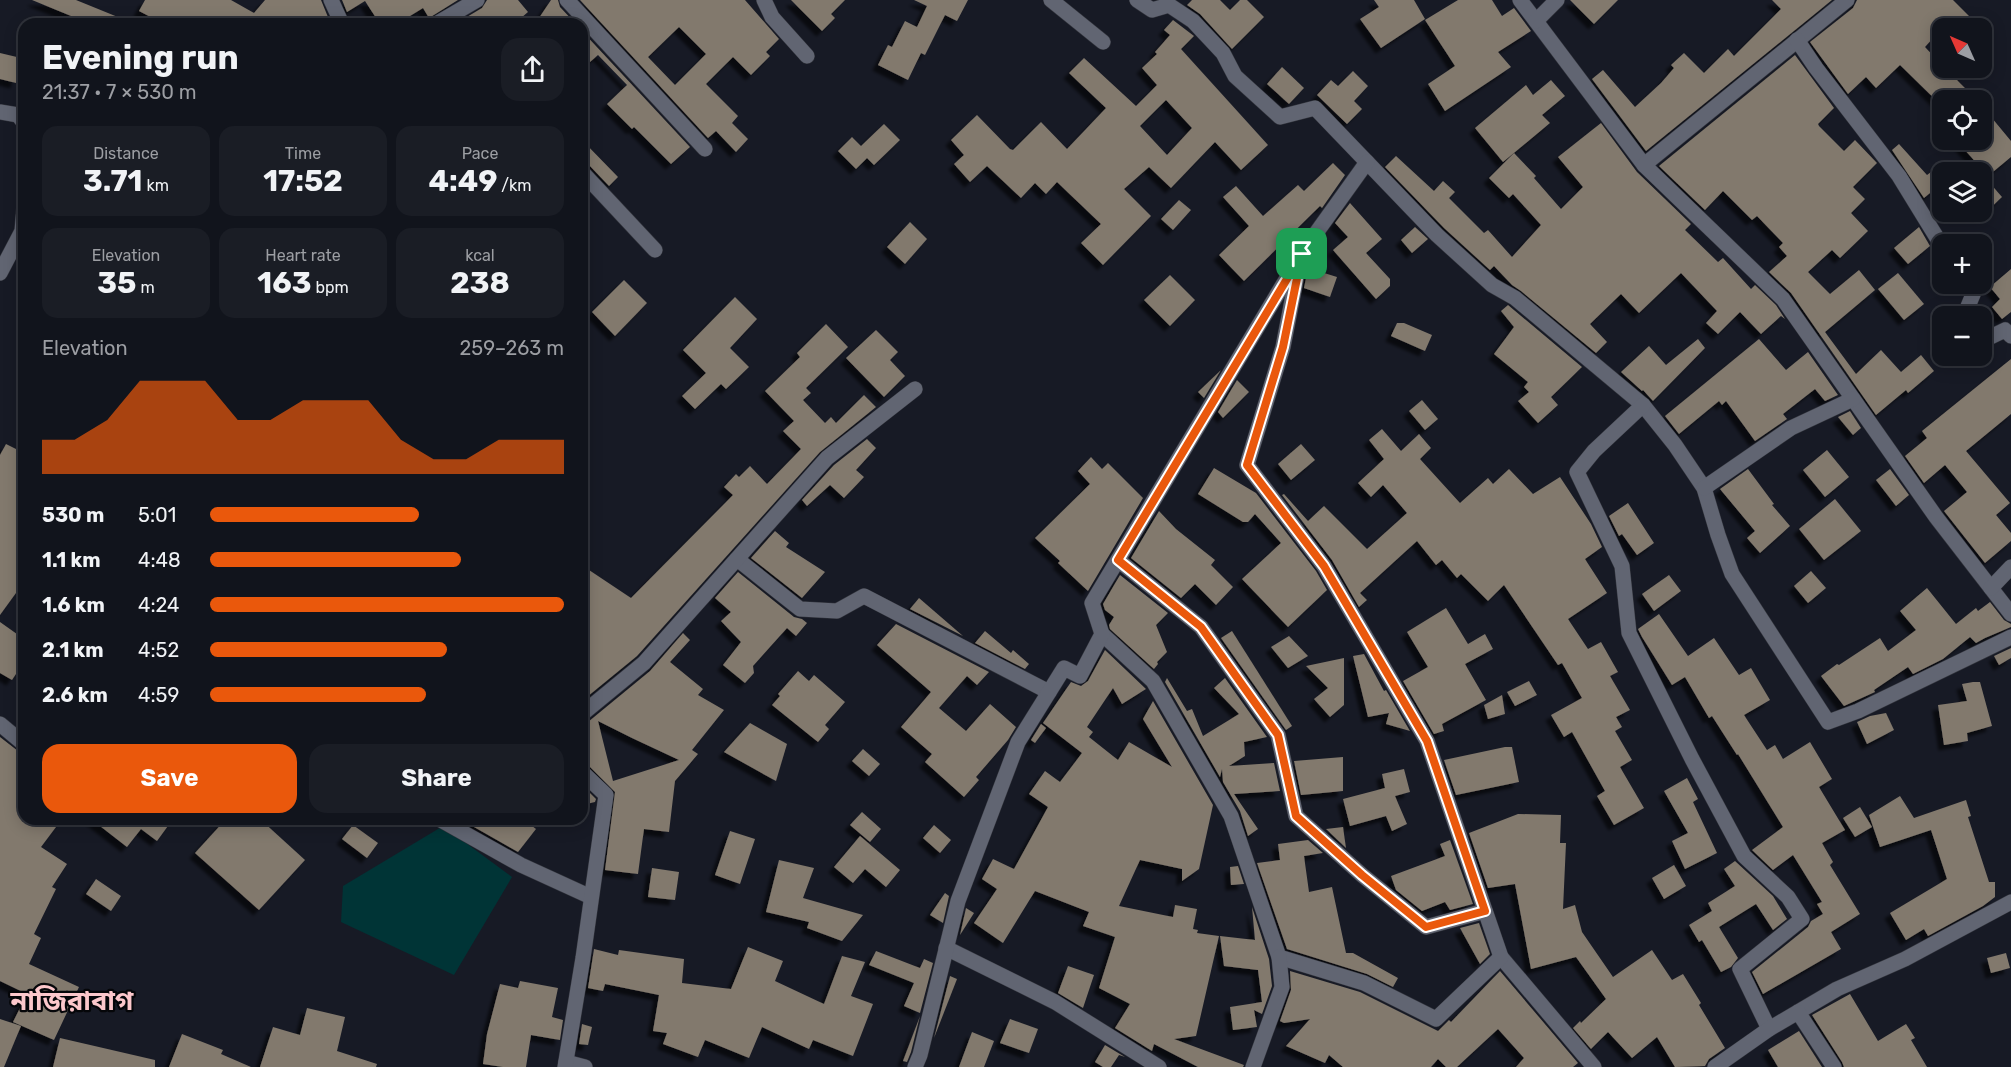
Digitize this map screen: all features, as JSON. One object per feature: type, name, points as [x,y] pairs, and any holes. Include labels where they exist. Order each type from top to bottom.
[{"type":"street","points":[[331,0],[339,18]]},
{"type":"street","points":[[457,18],[477,0]]},
{"type":"street","points":[[764,0],[771,17],[807,56]]},
{"type":"street","points":[[1051,0],[1104,42]]},
{"type":"street","points":[[1137,0],[1152,10],[1168,5],[1193,21],[1223,52],[1235,76],[1280,117],[1315,108],[1437,235],[1491,285],[1515,298],[1643,405],[1676,444],[1704,488],[1732,574],[1828,722],[1858,711],[2011,637]]},
{"type":"street","points":[[1520,0],[1644,165],[1783,300],[1936,517],[2011,614]]},
{"type":"street","points":[[1536,21],[1557,0]]},
{"type":"street","points":[[1644,165],[1846,0]]},
{"type":"street","points":[[574,2],[705,148]]},
{"type":"street","points":[[1797,40],[1899,176],[1935,234]]},
{"type":"street","points":[[0,112],[18,115]]},
{"type":"street","points":[[1253,1067],[1282,987],[1280,957],[1231,816],[1153,681],[1102,634],[1092,603],[1302,254],[1367,162]]},
{"type":"street","points":[[588,178],[654,250]]},
{"type":"street","points":[[0,273],[18,239]]},
{"type":"street","points":[[1302,254],[1283,347],[1247,465],[1324,566],[1427,741],[1501,957],[1594,1067]]},
{"type":"street","points":[[1992,336],[2005,330],[2011,336]]},
{"type":"street","points":[[588,709],[644,663],[827,458],[915,389]]},
{"type":"street","points":[[1704,488],[1791,428],[1853,399]]},
{"type":"street","points":[[1643,405],[1594,451],[1577,472],[1622,566],[1629,633],[1692,759],[1744,856],[1788,897],[1802,919],[1740,969],[1769,1029]]},
{"type":"street","points":[[737,559],[800,609],[837,611],[864,596],[1049,692]]},
{"type":"street","points":[[1118,560],[1201,627],[1278,735],[1296,816],[1362,875],[1426,927],[1485,911]]},
{"type":"street","points":[[1991,588],[2011,567]]},
{"type":"street","points":[[915,1067],[920,1055],[958,901],[1018,742],[1064,668],[1080,676],[1102,634]]},
{"type":"street","points":[[0,724],[18,739]]},
{"type":"street","points":[[585,1067],[566,1064],[606,795],[588,777]]},
{"type":"street","points":[[450,825],[521,865],[591,897]]},
{"type":"street","points":[[1715,1067],[1769,1029],[1837,989],[1905,959],[2011,902]]},
{"type":"street","points":[[946,948],[1055,1002],[1159,1067]]},
{"type":"street","points":[[1280,957],[1364,983],[1436,1019],[1501,957]]},
{"type":"street","points":[[1798,1012],[1834,1067]]},
{"type":"shaded area","points":[[443,826],[512,877],[454,975],[341,922],[343,886]]},
{"type":"building","points":[[32,0],[76,0],[120,18],[76,18]]},
{"type":"building","points":[[145,0],[231,0],[254,13],[265,0],[321,0],[328,18],[152,18],[139,11]]},
{"type":"building","points":[[342,0],[458,0],[429,18],[423,8],[407,18],[376,18],[365,1],[347,12]]},
{"type":"building","points":[[487,0],[518,0],[528,12],[521,18],[465,18],[482,8]]},
{"type":"building","points":[[551,0],[558,0],[560,7],[570,18],[539,18]]},
{"type":"building","points":[[580,0],[745,0],[779,39],[766,52],[770,56],[751,75],[733,57],[706,84],[738,116],[732,123],[748,139],[736,152],[716,131],[708,138]],"holes":[[[679,27],[706,54],[675,85],[648,57]]]},
{"type":"building","points":[[791,0],[845,0],[831,14],[835,18],[822,31]]},
{"type":"building","points":[[914,0],[968,0],[957,21],[945,15],[925,55],[921,53],[908,80],[878,65],[888,45],[892,47],[905,21],[917,27],[927,6]]},
{"type":"building","points":[[1192,0],[1220,0],[1230,10],[1240,0],[1247,0],[1264,17],[1232,49],[1200,14],[1187,5]]},
{"type":"building","points":[[1374,0],[1414,0],[1425,19],[1381,48],[1360,19],[1379,7]]},
{"type":"building","points":[[1458,0],[1492,0],[1502,16],[1514,8],[1531,31],[1498,52],[1511,67],[1445,111],[1428,84],[1455,66],[1425,20]]},
{"type":"building","points":[[1570,0],[1618,0],[1594,24]]},
{"type":"building","points":[[1772,0],[1832,0],[1646,151],[1592,79],[1603,70],[1635,107],[1661,83],[1674,68],[1671,65],[1684,53],[1704,73],[1728,49],[1734,56],[1781,9]]},
{"type":"building","points":[[1857,0],[1953,0],[1971,18],[1932,18],[1932,39],[1925,47],[1932,54],[1932,78],[1959,78],[1957,80],[1967,90],[1932,90],[1932,96],[1900,65],[1876,88],[1866,77],[1848,94],[1810,42],[1853,8]]},
{"type":"building","points":[[1173,20],[1194,36],[1181,49],[1268,145],[1241,170],[1215,142],[1171,188],[1149,167],[1124,189],[1151,216],[1103,265],[1081,243],[1101,224],[1057,182],[1046,194],[1035,183],[1021,198],[987,166],[970,182],[954,164],[964,155],[951,140],[977,115],[1010,149],[1013,150],[1041,122],[1067,149],[1106,108],[1069,73],[1084,58],[1136,106],[1157,85],[1142,68],[1157,54],[1155,52],[1170,35],[1164,30]],"holes":[[[1166,100],[1192,128],[1167,155],[1140,126]]]},
{"type":"building","points":[[588,37],[690,147],[671,164],[607,104],[627,85],[598,55],[588,64]]},
{"type":"building","points":[[0,53],[18,57],[16,83],[0,79]]},
{"type":"building","points":[[1795,55],[1834,108],[1818,124],[1819,126],[1844,151],[1855,140],[1877,163],[1853,187],[1865,199],[1851,213],[1868,231],[1840,258],[1832,250],[1808,272],[1830,294],[1859,270],[1875,290],[1825,332],[1856,374],[1881,350],[1901,372],[1921,355],[1934,371],[1908,393],[1906,390],[1876,415],[1791,293],[1769,272],[1787,256],[1779,247],[1783,243],[1757,216],[1752,220],[1723,191],[1705,210],[1659,166]]},
{"type":"building","points":[[1282,67],[1304,88],[1289,104],[1267,84]]},
{"type":"building","points":[[1353,71],[1368,86],[1354,101],[1362,109],[1347,124],[1317,95],[1331,80],[1338,86]]},
{"type":"building","points":[[1551,80],[1565,96],[1542,115],[1550,123],[1503,162],[1475,128],[1526,85],[1533,95]]},
{"type":"building","points":[[1992,118],[2011,141],[2011,157],[1992,173],[1992,162],[1976,162],[1965,150],[1992,150]]},
{"type":"building","points":[[1601,123],[1637,172],[1691,224],[1685,230],[1718,262],[1723,258],[1751,289],[1755,285],[1776,305],[1785,319],[1781,316],[1761,334],[1740,312],[1718,334],[1706,323],[1717,311],[1681,273],[1639,313],[1621,294],[1590,324],[1607,342],[1596,353],[1512,285],[1494,266],[1490,270],[1444,228],[1385,167],[1396,156],[1434,191],[1443,181],[1455,192],[1449,198],[1484,233],[1488,230],[1512,257],[1541,225],[1513,194],[1509,198],[1489,178],[1514,153],[1536,176],[1534,178],[1561,209],[1583,187],[1558,157]]},
{"type":"building","points":[[884,124],[900,140],[874,165],[867,158],[856,169],[838,151],[852,137],[861,146]]},
{"type":"building","points":[[1899,144],[1927,175],[1932,173],[1932,191],[1924,198],[1892,150]]},
{"type":"building","points":[[588,146],[618,177],[609,186],[589,165]]},
{"type":"building","points":[[1333,163],[1345,175],[1322,208],[1320,206],[1244,281],[1219,255],[1249,226],[1223,197],[1236,186],[1263,216],[1298,185],[1304,191]]},
{"type":"building","points":[[1992,186],[2002,197],[1992,206]]},
{"type":"building","points":[[1179,200],[1191,210],[1173,230],[1161,219]]},
{"type":"building","points":[[1350,203],[1382,239],[1366,253],[1390,279],[1390,286],[1376,299],[1333,250],[1348,237],[1335,223]]},
{"type":"building","points":[[910,222],[927,239],[905,264],[887,247]]},
{"type":"building","points":[[1415,227],[1428,239],[1412,253],[1401,240]]},
{"type":"building","points":[[1919,227],[1930,246],[1908,264],[1894,248]]},
{"type":"building","points":[[1308,268],[1337,277],[1330,297],[1304,288]]},
{"type":"building","points":[[2011,269],[2011,312],[2002,319],[1992,307],[2000,299],[1992,289],[1992,285]]},
{"type":"building","points":[[1898,273],[1924,304],[1904,320],[1878,289]]},
{"type":"building","points":[[1170,275],[1195,300],[1170,326],[1144,300]]},
{"type":"building","points":[[624,280],[647,303],[615,336],[592,312]]},
{"type":"building","points":[[735,297],[757,319],[730,348],[749,367],[726,389],[721,384],[695,409],[682,396],[706,373],[683,350]]},
{"type":"building","points":[[1508,305],[1582,367],[1551,397],[1558,405],[1538,423],[1518,401],[1529,392],[1524,387],[1528,382],[1494,354],[1514,327],[1501,311]]},
{"type":"building","points":[[1397,323],[1404,323],[1432,335],[1425,351],[1391,336]]},
{"type":"building","points":[[826,324],[848,347],[806,388],[811,393],[803,400],[825,423],[831,417],[836,423],[864,395],[876,407],[820,452],[637,656],[588,696],[588,571],[631,598],[733,495],[724,487],[736,474],[739,477],[750,466],[767,484],[801,449],[783,431],[794,421],[765,391],[800,357],[797,353]]},
{"type":"building","points":[[876,330],[898,352],[890,360],[905,376],[884,397],[846,358]]},
{"type":"building","points":[[1698,339],[1705,348],[1653,401],[1621,372],[1649,346],[1666,365]]},
{"type":"building","points":[[1759,339],[1786,370],[1808,352],[1838,395],[1825,401],[1815,389],[1783,414],[1787,419],[1755,441],[1726,401],[1722,405],[1719,401],[1679,434],[1665,416]]},
{"type":"building","points":[[2011,359],[2011,414],[1966,451],[2010,503],[1996,515],[2011,533],[2011,541],[1985,563],[1944,511],[1967,492],[1945,465],[1924,483],[1905,456],[1927,438],[1922,431]]},
{"type":"building","points":[[1221,370],[1204,398],[1198,392]]},
{"type":"building","points":[[1237,380],[1249,392],[1223,418],[1218,412]]},
{"type":"building","points":[[1422,400],[1438,419],[1425,430],[1409,411]]},
{"type":"building","points":[[1850,411],[1861,428],[1853,435],[1838,417]]},
{"type":"building","points":[[1382,429],[1401,451],[1419,434],[1431,448],[1420,459],[1460,503],[1488,478],[1493,484],[1509,469],[1533,494],[1560,477],[1591,524],[1602,547],[1585,559],[1607,593],[1568,619],[1588,649],[1601,642],[1618,672],[1610,676],[1630,710],[1616,717],[1622,727],[1615,731],[1632,760],[1620,767],[1644,808],[1614,825],[1597,796],[1605,791],[1572,732],[1564,737],[1551,715],[1582,698],[1562,663],[1558,665],[1504,585],[1488,601],[1461,574],[1457,578],[1442,560],[1436,565],[1417,541],[1360,593],[1367,600],[1359,607],[1332,560],[1282,495],[1284,494],[1308,521],[1324,506],[1367,549],[1407,513],[1383,485],[1371,497],[1358,483],[1384,459],[1369,440]]},
{"type":"building","points":[[867,439],[876,448],[856,470],[864,477],[844,498],[830,485],[807,506],[802,500],[834,465]]},
{"type":"building","points":[[6,444],[18,450],[18,590],[0,615],[0,455]]},
{"type":"building","points":[[1301,444],[1315,460],[1291,480],[1278,464]]},
{"type":"building","points":[[1827,450],[1849,477],[1825,497],[1803,470]]},
{"type":"building","points":[[1091,457],[1102,469],[1108,463],[1143,498],[1088,591],[1035,538],[1090,484],[1078,471]]},
{"type":"building","points":[[1214,468],[1256,493],[1316,571],[1327,590],[1288,627],[1242,579],[1281,543],[1255,514],[1248,522],[1243,522],[1198,494]]},
{"type":"building","points":[[1748,469],[1774,504],[1772,505],[1790,526],[1760,553],[1747,538],[1755,531],[1720,489]]},
{"type":"building","points":[[1890,469],[1909,495],[1896,506],[1876,480]]},
{"type":"building","points":[[1835,499],[1861,531],[1824,560],[1799,529]]},
{"type":"building","points":[[1628,503],[1654,543],[1637,555],[1622,534],[1619,536],[1609,516]]},
{"type":"building","points":[[1159,511],[1176,529],[1215,560],[1211,565],[1233,587],[1216,605],[1195,584],[1181,598],[1131,558]]},
{"type":"building","points":[[775,531],[789,543],[786,547],[825,572],[802,598],[751,558]]},
{"type":"building","points":[[1811,571],[1826,588],[1808,603],[1794,586]]},
{"type":"building","points":[[738,572],[794,617],[807,623],[796,636],[787,628],[753,666],[754,673],[745,683],[723,665],[741,642],[721,621],[731,612],[715,598]]},
{"type":"building","points":[[1120,575],[1168,613],[1156,625],[1167,652],[1157,662],[1154,669],[1110,629],[1109,625],[1114,617],[1105,610],[1103,604]]},
{"type":"building","points":[[1669,575],[1681,591],[1654,611],[1642,594]]},
{"type":"building","points":[[1927,588],[1956,624],[1976,608],[1978,611],[1990,602],[2004,620],[2011,624],[2011,627],[1976,643],[1970,637],[1943,659],[1913,674],[1908,667],[1874,690],[1875,692],[1844,706],[1821,676],[1880,638],[1888,651],[1916,630],[1900,611]]},
{"type":"building","points":[[919,598],[963,636],[910,609]]},
{"type":"building","points":[[1446,608],[1468,644],[1485,634],[1493,649],[1465,664],[1486,700],[1442,724],[1444,731],[1434,734],[1403,681],[1428,667],[1407,632]]},
{"type":"building","points":[[1659,614],[1688,656],[1714,638],[1739,675],[1751,668],[1770,700],[1744,715],[1767,750],[1775,745],[1783,759],[1810,742],[1832,779],[1819,787],[1845,830],[1822,843],[1833,862],[1830,865],[1860,914],[1831,932],[1841,949],[1763,994],[1752,972],[1808,927],[1811,921],[1823,914],[1817,904],[1822,902],[1793,855],[1773,870],[1752,850],[1783,827],[1738,754],[1712,716],[1709,718],[1685,677],[1672,685],[1642,637],[1638,629]]},
{"type":"building","points":[[0,622],[18,635],[18,671],[12,680],[0,673]]},
{"type":"building","points":[[896,624],[989,672],[977,685],[967,676],[939,708],[966,731],[990,704],[1016,727],[1008,740],[976,777],[979,780],[964,797],[925,762],[932,754],[901,727],[931,692],[877,645]]},
{"type":"building","points":[[985,631],[1011,653],[1013,650],[1029,664],[1025,669],[975,643]]},
{"type":"building","points":[[1232,631],[1292,726],[1286,730],[1221,638]]},
{"type":"building","points":[[683,633],[690,640],[670,662],[703,689],[698,695],[724,710],[692,750],[698,754],[675,781],[669,832],[644,829],[638,874],[605,870],[615,792],[588,765],[588,722],[650,671]],"holes":[[[598,721],[632,738],[679,760],[613,781]]]},
{"type":"building","points":[[1289,636],[1308,656],[1288,668],[1271,647]]},
{"type":"building","points":[[2011,648],[2011,658],[1999,665],[1994,656]]},
{"type":"building","points":[[1105,650],[1146,689],[1122,704],[1113,688],[1087,727],[1093,732],[1089,737],[1118,760],[1129,742],[1172,767],[1143,719],[1153,701],[1213,805],[1199,869],[1182,881],[1182,869],[1140,860],[1119,906],[1173,917],[1175,905],[1197,909],[1193,929],[1198,930],[1197,933],[1219,936],[1196,1036],[1174,1039],[1244,1065],[1243,1067],[1198,1067],[1154,1044],[1152,1051],[1115,1028],[1130,1004],[1099,988],[1115,937],[1083,926],[1089,912],[1035,891],[1003,943],[974,923],[997,889],[982,879],[993,859],[1014,869],[1048,807],[1029,794],[1045,771],[1060,782],[1082,753],[1043,723],[1071,682],[1081,686],[1088,681]]},
{"type":"building","points":[[1364,654],[1384,691],[1386,690],[1410,731],[1386,724],[1389,713],[1368,717],[1353,656]]},
{"type":"building","points":[[1344,658],[1344,705],[1330,717],[1314,699],[1328,688],[1306,666]]},
{"type":"building","points":[[798,671],[809,681],[814,675],[845,702],[825,725],[829,729],[818,742],[772,705],[780,696],[778,694]]},
{"type":"building","points":[[1167,678],[1187,711],[1192,709],[1203,736],[1239,714],[1214,688],[1225,678],[1267,737],[1244,742],[1245,756],[1229,766],[1274,763],[1280,791],[1234,794],[1258,829],[1248,836],[1240,811],[1223,782],[1222,769],[1220,777],[1165,682]]},
{"type":"building","points":[[1529,681],[1537,695],[1515,706],[1507,692]]},
{"type":"building","points":[[1980,682],[1992,726],[1967,733],[1968,741],[1944,745],[1938,705],[1967,701],[1962,684]]},
{"type":"building","points":[[1502,695],[1505,714],[1488,719],[1484,705]]},
{"type":"building","points":[[1886,713],[1894,730],[1867,744],[1857,722],[1870,716]]},
{"type":"building","points":[[750,723],[787,744],[776,781],[724,752]]},
{"type":"building","points":[[1041,724],[1046,728],[1035,743],[1031,740]]},
{"type":"building","points":[[0,737],[18,751],[18,825],[58,825],[41,847],[67,864],[52,887],[56,889],[34,934],[41,938],[29,964],[79,987],[54,1040],[13,1022],[27,994],[0,981]]},
{"type":"building","points":[[1512,747],[1519,782],[1456,795],[1444,760]]},
{"type":"building","points":[[863,749],[880,764],[869,776],[852,761]]},
{"type":"building","points":[[1343,757],[1343,791],[1301,795],[1294,761]]},
{"type":"building","points":[[1404,769],[1410,792],[1395,796],[1407,824],[1392,831],[1386,816],[1350,826],[1343,799],[1385,788],[1382,774]]},
{"type":"building","points":[[1687,778],[1698,799],[1693,802],[1717,853],[1685,869],[1672,841],[1688,833],[1664,791]]},
{"type":"building","points":[[588,791],[596,799],[595,802],[588,804]]},
{"type":"building","points":[[1900,796],[1914,818],[1966,800],[1971,816],[1968,817],[1989,882],[1995,882],[1995,897],[1983,906],[1928,936],[1924,929],[1906,940],[1890,913],[1947,879],[1931,830],[1880,847],[1869,815]]},
{"type":"building","points":[[1860,807],[1872,827],[1855,837],[1843,818]]},
{"type":"building","points":[[862,812],[881,829],[870,842],[850,825]]},
{"type":"building","points":[[1518,814],[1561,815],[1560,843],[1566,843],[1563,909],[1575,905],[1582,932],[1613,977],[1652,950],[1672,980],[1683,974],[1725,1048],[1709,1059],[1705,1066],[1675,1067],[1657,1037],[1632,1058],[1608,1032],[1591,1049],[1573,1028],[1606,999],[1576,957],[1531,969],[1515,884],[1488,888],[1469,833]]},
{"type":"building","points":[[99,825],[169,825],[157,841],[141,829],[127,847]]},
{"type":"building","points":[[221,825],[267,825],[305,860],[259,910],[195,853]]},
{"type":"building","points":[[353,825],[378,843],[367,858],[342,839]]},
{"type":"building","points":[[471,825],[531,825],[536,829],[518,852]]},
{"type":"building","points":[[934,825],[951,840],[940,853],[923,838]]},
{"type":"building","points":[[1343,827],[1346,848],[1326,829]]},
{"type":"building","points":[[730,831],[755,839],[740,884],[715,875]]},
{"type":"building","points":[[860,836],[900,870],[886,887],[865,869],[853,883],[834,867]]},
{"type":"building","points":[[1308,840],[1323,853],[1304,856],[1309,892],[1332,887],[1346,953],[1353,953],[1398,978],[1393,987],[1367,974],[1287,949],[1257,863],[1280,860],[1278,844]]},
{"type":"building","points":[[1450,840],[1473,904],[1450,910],[1445,902],[1422,911],[1396,890],[1391,876],[1445,856],[1440,844]]},
{"type":"building","points":[[779,860],[814,868],[803,898],[863,915],[842,941],[807,928],[809,922],[766,912]]},
{"type":"building","points":[[1735,861],[1773,896],[1787,919],[1773,930],[1756,904],[1719,927],[1738,958],[1731,967],[1721,972],[1702,940],[1699,942],[1689,925],[1712,911],[1708,903],[1735,886],[1724,869]]},
{"type":"building","points":[[1674,865],[1686,886],[1664,899],[1652,878]]},
{"type":"building","points":[[1238,866],[1244,884],[1231,885],[1230,867]]},
{"type":"building","points":[[652,868],[679,872],[675,900],[648,897]]},
{"type":"building","points":[[96,879],[121,896],[111,911],[86,894]]},
{"type":"building","points":[[945,893],[949,896],[943,923],[930,915]]},
{"type":"building","points":[[1252,907],[1269,959],[1272,986],[1262,1014],[1254,1010],[1257,1027],[1233,1030],[1230,1007],[1262,1002],[1258,970],[1224,966],[1220,936],[1255,940]]},
{"type":"building","points":[[966,908],[974,913],[960,935]]},
{"type":"building","points":[[1479,923],[1490,954],[1480,964],[1460,928]]},
{"type":"building","points":[[748,947],[783,961],[775,981],[824,1004],[842,956],[865,962],[851,996],[873,1004],[853,1056],[813,1040],[809,1049],[762,1027],[749,1058],[705,1040],[698,1057],[663,1044],[667,1033],[653,1031],[659,995],[605,984],[603,991],[588,988],[594,949],[618,955],[619,950],[684,959],[682,983],[731,989]]},
{"type":"building","points":[[876,951],[920,968],[924,959],[933,963],[920,1013],[904,1006],[914,983],[869,965]]},
{"type":"building","points":[[2006,953],[2010,968],[1991,973],[1987,958]]},
{"type":"building","points":[[1068,966],[1094,975],[1083,1008],[1058,993]]},
{"type":"building","points":[[1290,971],[1360,992],[1438,1031],[1449,1020],[1451,1022],[1500,971],[1578,1063],[1573,1067],[1516,1067],[1524,1058],[1498,1029],[1457,1067],[1446,1067],[1438,1059],[1431,1067],[1343,1067],[1329,1055],[1325,1063],[1286,1046],[1310,1019],[1284,1023],[1280,1021],[1291,990]]},
{"type":"building","points":[[950,976],[957,979],[934,1038]]},
{"type":"building","points":[[520,981],[558,988],[552,1017],[563,1020],[560,1040],[531,1035],[526,1067],[483,1064],[487,1034],[500,984],[518,988]]},
{"type":"building","points":[[1850,994],[1878,1041],[1906,1024],[1915,1038],[1911,1040],[1927,1067],[1844,1067],[1812,1015]]},
{"type":"building","points":[[307,1008],[345,1017],[337,1051],[377,1064],[376,1067],[260,1067],[273,1027],[300,1035]]},
{"type":"building","points":[[920,1016],[911,1052],[907,1062],[903,1061]]},
{"type":"building","points":[[0,1019],[21,1026],[4,1067],[0,1067]]},
{"type":"building","points":[[1010,1019],[1038,1029],[1029,1053],[1000,1043]]},
{"type":"building","points":[[582,1024],[592,1027],[588,1045],[579,1044]]},
{"type":"building","points":[[1799,1031],[1822,1067],[1778,1067],[1768,1050]]},
{"type":"building","points":[[972,1032],[994,1041],[984,1067],[959,1067]]},
{"type":"building","points":[[182,1034],[223,1050],[221,1054],[251,1067],[169,1067]]},
{"type":"building","points":[[60,1038],[155,1060],[155,1067],[53,1067]]},
{"type":"building","points":[[1105,1045],[1125,1057],[1119,1055],[1111,1067],[1103,1067],[1095,1062]]},
{"type":"district","name":"নাজিরাবাগ","points":[[72,1001]]},
{"type":"route","points":[[1302,254],[1283,347],[1247,465],[1324,566],[1427,741],[1485,911],[1426,927],[1362,875],[1296,816],[1278,735],[1201,627],[1118,560],[1302,254]]}]
